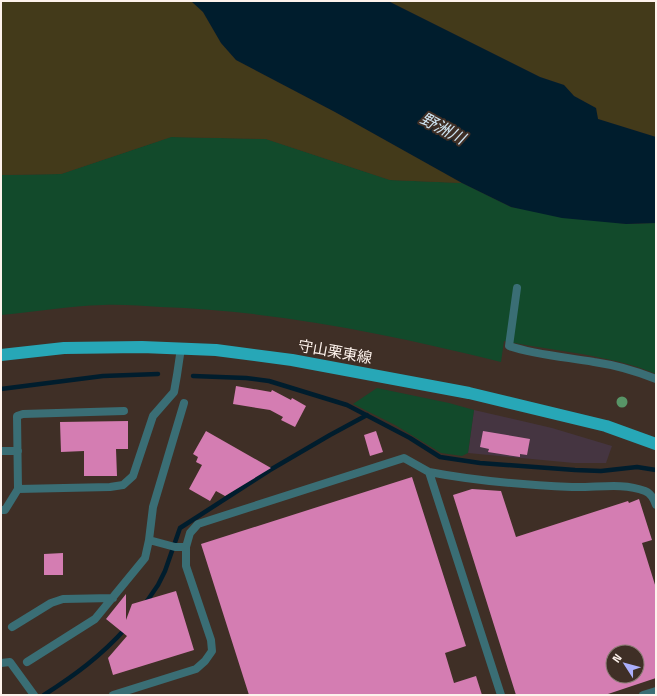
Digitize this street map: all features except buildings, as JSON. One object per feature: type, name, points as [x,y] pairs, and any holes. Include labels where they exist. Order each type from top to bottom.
[{"type":"main road","name":"守山栗東線","points":[[1,355],[64,348],[142,347],[216,350],[292,360],[470,393],[606,426],[656,444]]},
{"type":"lane","points":[[517,288],[509,346],[537,354],[602,364],[636,372],[656,379]]},
{"type":"lane","points":[[18,489],[110,487],[123,485],[133,476],[153,416],[174,392],[178,375],[181,348]]},
{"type":"lane","points":[[27,662],[95,619],[145,558],[149,540],[152,507],[184,403]]},
{"type":"lane","points":[[1,510],[5,510],[18,489],[17,416],[23,414],[124,411]]},
{"type":"lane","points":[[1,451],[18,451]]},
{"type":"lane","points":[[113,695],[196,669],[205,661],[212,651],[211,640],[186,566],[186,547],[190,534],[198,524],[404,458],[429,472],[465,479],[573,487],[627,486],[647,491],[654,499],[656,504]]},
{"type":"lane","points":[[429,472],[501,695]]},
{"type":"lane","points":[[149,540],[173,547],[186,547]]},
{"type":"lane","points":[[12,627],[51,603],[62,599],[113,598]]},
{"type":"lane","points":[[1,663],[10,662],[34,695]]},
{"type":"lane","points":[[643,695],[656,691]]},
{"type":"shaded area","points":[[474,410],[552,428],[612,446],[606,463],[574,463],[468,453]]},
{"type":"green space","points":[[171,137],[266,139],[390,180],[462,183],[511,207],[626,224],[656,223],[656,374],[619,362],[504,341],[501,362],[375,333],[290,319],[204,309],[110,305],[1,315],[1,175],[61,174]]},
{"type":"green space","points":[[377,388],[449,403],[474,410],[468,453],[462,456],[441,453],[395,425],[353,404]]},
{"type":"sand","points":[[1,1],[191,1],[203,12],[221,43],[236,60],[335,112],[462,183],[390,180],[266,139],[171,137],[61,174],[1,175]]},
{"type":"sand","points":[[388,1],[656,1],[656,137],[598,119],[596,108],[574,96],[564,85],[540,77]]},
{"type":"water","name":"野洲川","points":[[191,1],[388,1],[540,77],[564,85],[574,96],[596,108],[598,119],[656,137],[656,223],[626,224],[562,218],[511,207],[462,183],[335,112],[236,60],[221,43],[203,12]]},
{"type":"waterway","points":[[1,389],[103,376],[158,374]]},
{"type":"waterway","points":[[193,376],[246,378],[269,381],[347,405],[410,438],[440,457],[480,463],[575,470],[601,471],[637,467],[656,470]]},
{"type":"waterway","points":[[145,604],[158,585],[165,571],[180,528],[270,470],[367,415]]},
{"type":"waterway","points":[[44,695],[87,664],[117,638],[126,628]]}]
